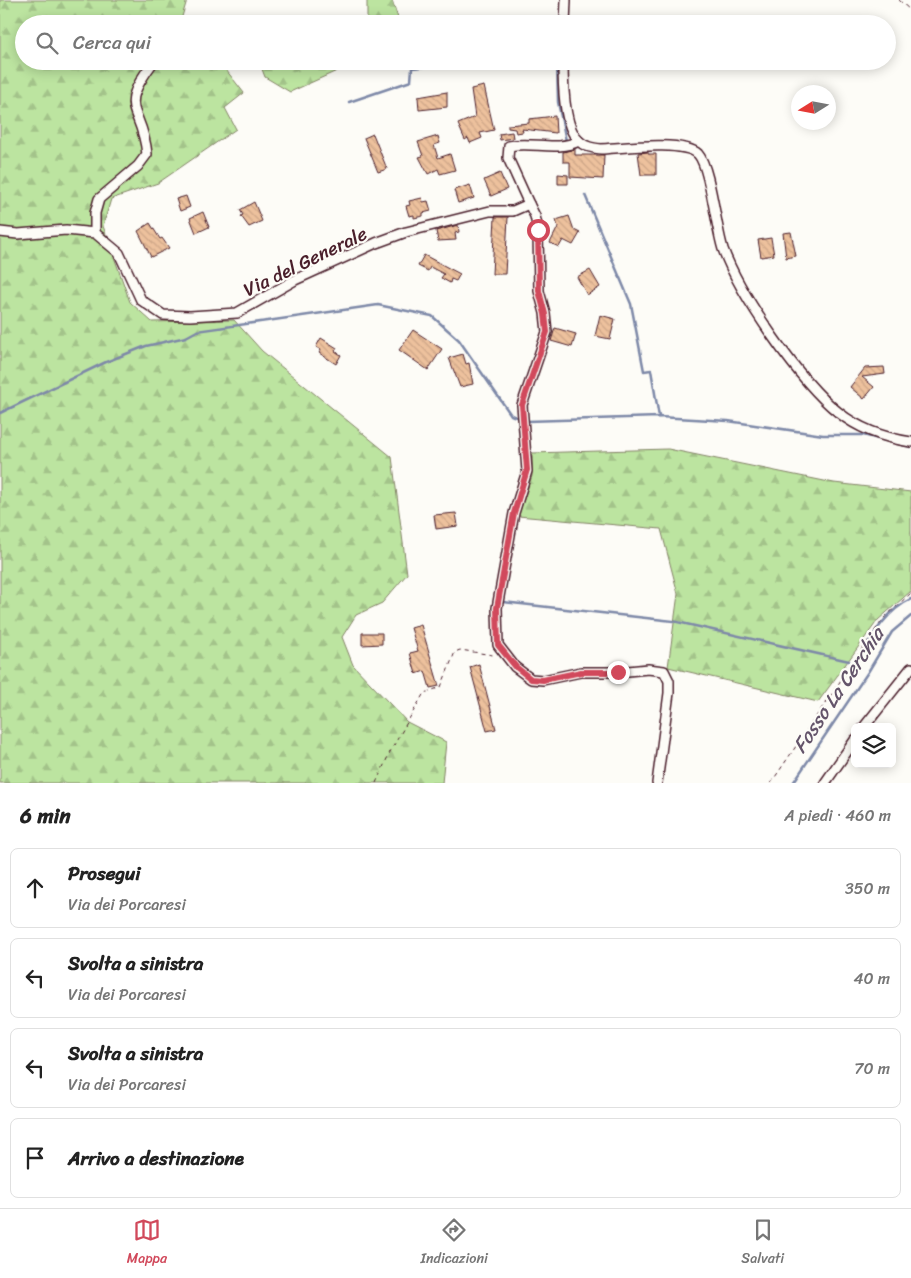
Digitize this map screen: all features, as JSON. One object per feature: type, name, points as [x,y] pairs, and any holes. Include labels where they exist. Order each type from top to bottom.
[{"type":"street","points":[[565,15],[566,0]]},
{"type":"street","points":[[0,232],[18,234],[66,230],[95,233],[95,213],[98,199],[138,166],[147,154],[145,139],[132,108],[133,93],[148,70]]},
{"type":"street","points":[[564,70],[567,115],[572,133],[588,147],[601,149],[682,147],[698,154],[705,167],[714,215],[724,249],[738,280],[758,313],[792,360],[825,400],[839,413],[872,432],[892,439],[911,442]]},
{"type":"street","points":[[579,141],[556,147],[520,144],[509,146],[508,158],[535,216],[538,230],[539,291],[547,332],[522,405],[527,470],[514,513],[497,608],[498,645],[507,657],[531,679],[543,680],[581,672],[618,672],[648,669],[664,671],[670,681],[657,783]]},
{"type":"street","name":"Via del Generale","points":[[95,233],[119,253],[141,300],[163,315],[237,313],[295,280],[376,243],[415,230],[490,211],[513,211],[529,204]]},
{"type":"street","points":[[867,723],[911,668]]},
{"type":"street","points":[[825,783],[851,746]]},
{"type":"path","points":[[899,0],[911,11]]},
{"type":"path","points":[[771,783],[881,622],[911,593]]},
{"type":"path","points":[[376,783],[390,752],[424,693],[441,687],[455,652],[460,650],[507,657]]},
{"type":"green space","points":[[0,0],[187,0],[182,15],[15,15],[15,70],[226,70],[244,93],[225,108],[236,129],[158,183],[111,199],[103,226],[130,302],[152,322],[234,320],[262,351],[392,457],[407,574],[382,603],[356,615],[342,637],[353,665],[407,722],[446,742],[442,783],[0,783]]},
{"type":"green space","points":[[367,0],[392,0],[397,15],[367,15]]},
{"type":"green space","points":[[262,70],[339,70],[290,92],[265,77]]},
{"type":"green space","points":[[668,449],[834,483],[911,492],[911,591],[878,620],[818,702],[668,667],[678,594],[661,529],[518,516],[532,476],[532,453]]},
{"type":"building","points":[[484,86],[494,130],[480,133],[482,138],[470,143],[468,138],[465,140],[458,124],[475,117],[471,89]]},
{"type":"building","points":[[447,92],[447,107],[419,110],[418,97]]},
{"type":"building","points":[[555,116],[556,133],[522,129],[523,132],[516,133],[515,129],[508,128],[508,125],[529,123],[529,119]]},
{"type":"building","points":[[512,132],[513,138],[500,140],[499,134]]},
{"type":"building","points":[[373,134],[387,169],[378,172],[364,138]]},
{"type":"building","points":[[438,136],[440,143],[434,145],[438,158],[450,154],[455,170],[440,174],[438,169],[428,174],[419,157],[423,156],[418,142]]},
{"type":"building","points":[[575,149],[575,155],[604,155],[603,179],[570,177],[570,162],[563,162],[563,152]]},
{"type":"building","points":[[648,152],[648,154],[656,154],[656,175],[641,175],[638,153]]},
{"type":"building","points":[[500,173],[507,189],[491,196],[484,180]]},
{"type":"building","points":[[558,174],[568,175],[568,184],[558,184]]},
{"type":"building","points":[[470,185],[474,198],[458,203],[454,190]]},
{"type":"building","points":[[186,196],[190,207],[180,211],[176,199]]},
{"type":"building","points":[[422,198],[423,202],[428,201],[431,211],[423,213],[423,216],[414,218],[414,215],[409,216],[406,206],[410,205],[409,201]]},
{"type":"building","points":[[254,202],[262,221],[249,227],[241,216],[243,215],[240,210]]},
{"type":"building","points":[[203,212],[209,227],[196,233],[190,218]]},
{"type":"building","points":[[569,216],[574,230],[580,233],[573,245],[563,240],[559,247],[550,243],[558,227],[556,220]]},
{"type":"building","points":[[495,217],[508,217],[505,274],[492,274]]},
{"type":"building","points":[[150,223],[160,239],[162,238],[169,248],[151,257],[138,231]]},
{"type":"building","points":[[458,225],[459,232],[455,233],[456,240],[438,241],[436,231]]},
{"type":"building","points":[[791,232],[796,256],[786,258],[783,233]]},
{"type":"building","points":[[771,238],[774,255],[761,257],[758,240]]},
{"type":"building","points":[[424,255],[460,274],[456,281],[451,279],[450,283],[441,278],[444,274],[430,267],[428,271],[418,266]]},
{"type":"building","points":[[590,270],[600,287],[587,295],[577,277]]},
{"type":"building","points":[[600,315],[615,319],[610,339],[595,336]]},
{"type":"building","points":[[555,328],[576,334],[572,347],[551,341]]},
{"type":"building","points":[[413,330],[442,349],[428,370],[399,350]]},
{"type":"building","points":[[321,338],[337,348],[335,351],[341,355],[336,364],[319,353],[321,350],[316,347]]},
{"type":"building","points":[[463,354],[466,364],[469,363],[473,384],[460,387],[449,358]]},
{"type":"building","points":[[884,367],[885,374],[862,377],[874,387],[864,399],[850,387],[865,368]]},
{"type":"building","points":[[456,513],[458,526],[436,529],[434,515]]},
{"type":"building","points":[[421,625],[439,686],[430,688],[425,671],[416,674],[410,653],[418,651],[411,628]]},
{"type":"building","points":[[362,633],[382,633],[382,644],[362,645]]},
{"type":"building","points":[[479,664],[496,729],[487,731],[470,667]]},
{"type":"waterway","points":[[349,102],[411,81],[412,70]]},
{"type":"waterway","points":[[557,70],[558,102],[566,141]]},
{"type":"waterway","points":[[585,195],[631,304],[644,371],[651,370],[659,417]]},
{"type":"waterway","points":[[0,413],[106,362],[146,346],[186,337],[197,331],[378,305],[432,316],[459,340],[511,415],[516,417]]},
{"type":"waterway","points":[[527,421],[659,417],[728,421],[823,435],[863,435],[911,447]]},
{"type":"waterway","points":[[856,663],[886,618],[911,599]]},
{"type":"waterway","points":[[503,602],[673,621],[849,661]]},
{"type":"waterway","name":"Fosso La Cerchia","points":[[793,783],[868,672],[892,632],[911,616]]},
{"type":"route","points":[[538,230],[537,262],[539,291],[547,332],[522,405],[527,470],[514,513],[497,608],[498,645],[516,667],[531,679],[543,680],[581,672],[618,672]]}]
